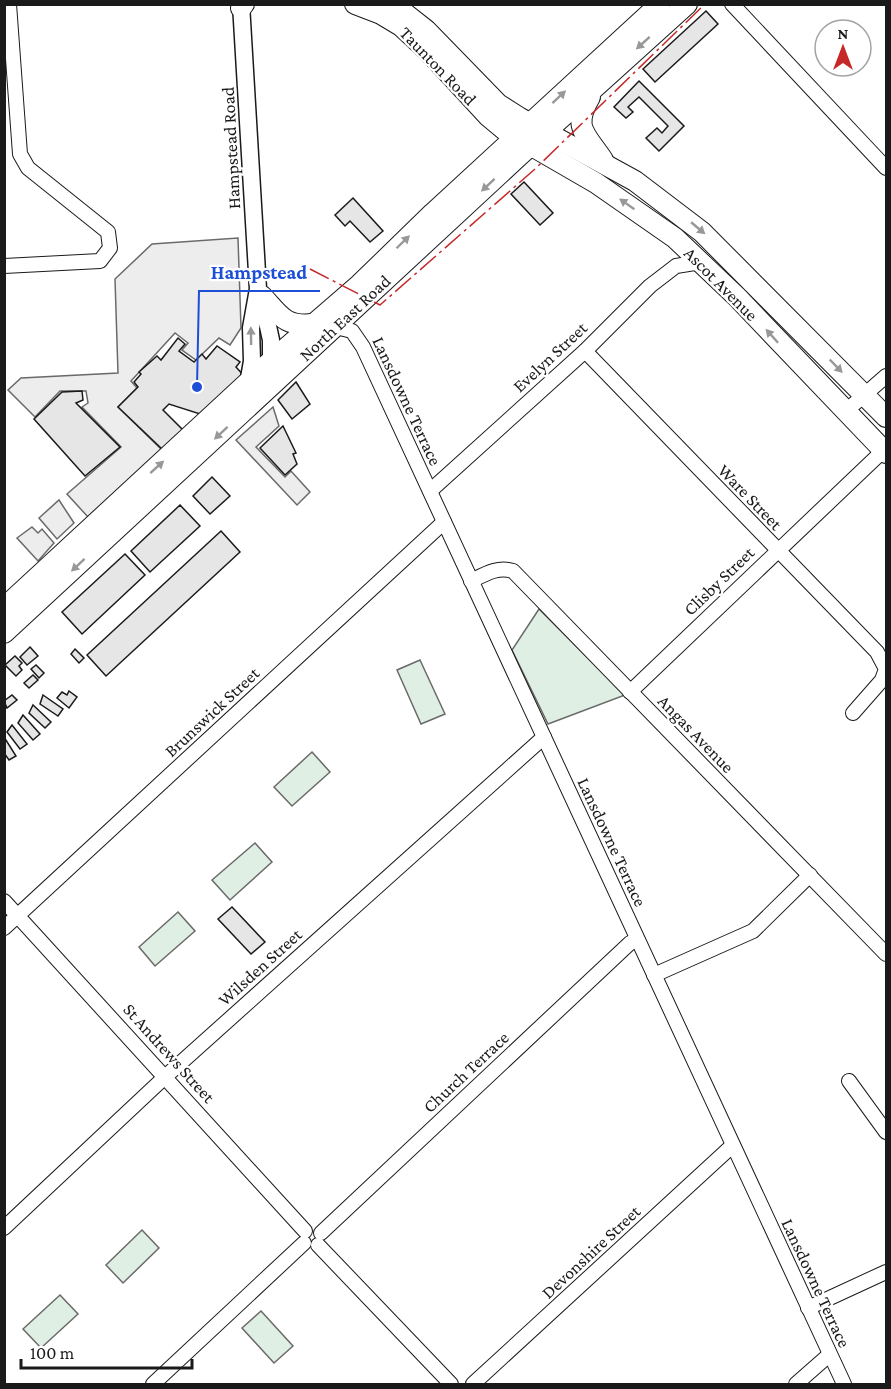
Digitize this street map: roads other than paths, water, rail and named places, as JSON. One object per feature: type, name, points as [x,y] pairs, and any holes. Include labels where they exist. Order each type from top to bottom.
[{"type":"highway","name":"Taunton Road","points":[[355,4],[381,14],[401,26],[430,53],[488,116],[531,135]]},
{"type":"highway","name":"Taunton Road","points":[[393,4],[426,30],[492,99],[531,135]]},
{"type":"highway","name":"North East Road","points":[[4,608],[256,389],[336,327],[660,4]]},
{"type":"highway","name":"North East Road","points":[[271,361],[531,135],[596,86],[687,4]]},
{"type":"highway","points":[[596,86],[580,119],[584,132],[604,163]]},
{"type":"highway","name":"Ascot Avenue","points":[[531,135],[604,163],[652,192],[702,231],[886,417]]},
{"type":"highway","name":"Ascot Avenue","points":[[531,135],[675,238],[886,450]]},
{"type":"highway","points":[[260,292],[286,321],[297,325],[314,324]]},
{"type":"highway","points":[[256,389],[271,361]]},
{"type":"highway","name":"North East Road","points":[[4,633],[256,389]]},
{"type":"main road","name":"Hampstead Road","points":[[242,6],[260,292],[271,340],[271,361]]},
{"type":"main road","name":"Hampstead Road","points":[[256,389],[251,328],[260,292]]},
{"type":"street","points":[[4,266],[100,261],[110,248],[108,232],[28,168],[20,154],[8,65],[9,4]]},
{"type":"street","points":[[732,4],[886,168]]},
{"type":"street","name":"Evelyn Street","points":[[430,491],[585,351],[650,286],[676,266],[701,262]]},
{"type":"street","name":"Lansdowne Terrace","points":[[336,327],[352,331],[359,338],[844,1384]]},
{"type":"street","name":"Ware Street","points":[[585,351],[877,652],[886,669]]},
{"type":"street","points":[[846,411],[886,376]]},
{"type":"street","name":"Clisby Street","points":[[630,692],[886,450]]},
{"type":"street","name":"Brunswick Street","points":[[4,928],[444,522]]},
{"type":"street","name":"Angas Avenue","points":[[471,581],[496,570],[505,568],[513,571],[886,954]]},
{"type":"street","points":[[853,713],[882,680],[886,669]]},
{"type":"street","name":"Wilsden Street","points":[[4,1228],[166,1076],[544,737]]},
{"type":"street","points":[[654,975],[753,931],[810,875]]},
{"type":"street","name":"St Andrews Street","points":[[4,902],[166,1076],[304,1237]]},
{"type":"street","name":"Church Terrace","points":[[320,1239],[630,943],[637,940]]},
{"type":"street","points":[[849,1081],[886,1132]]},
{"type":"street","name":"Devonshire Street","points":[[473,1384],[732,1146]]},
{"type":"street","points":[[153,1384],[315,1228],[320,1239],[451,1384]]},
{"type":"street","points":[[808,1308],[886,1272]]},
{"type":"street","points":[[796,1384],[829,1355]]},
{"type":"place","name":"Hampstead","points":[[197,387]]}]
